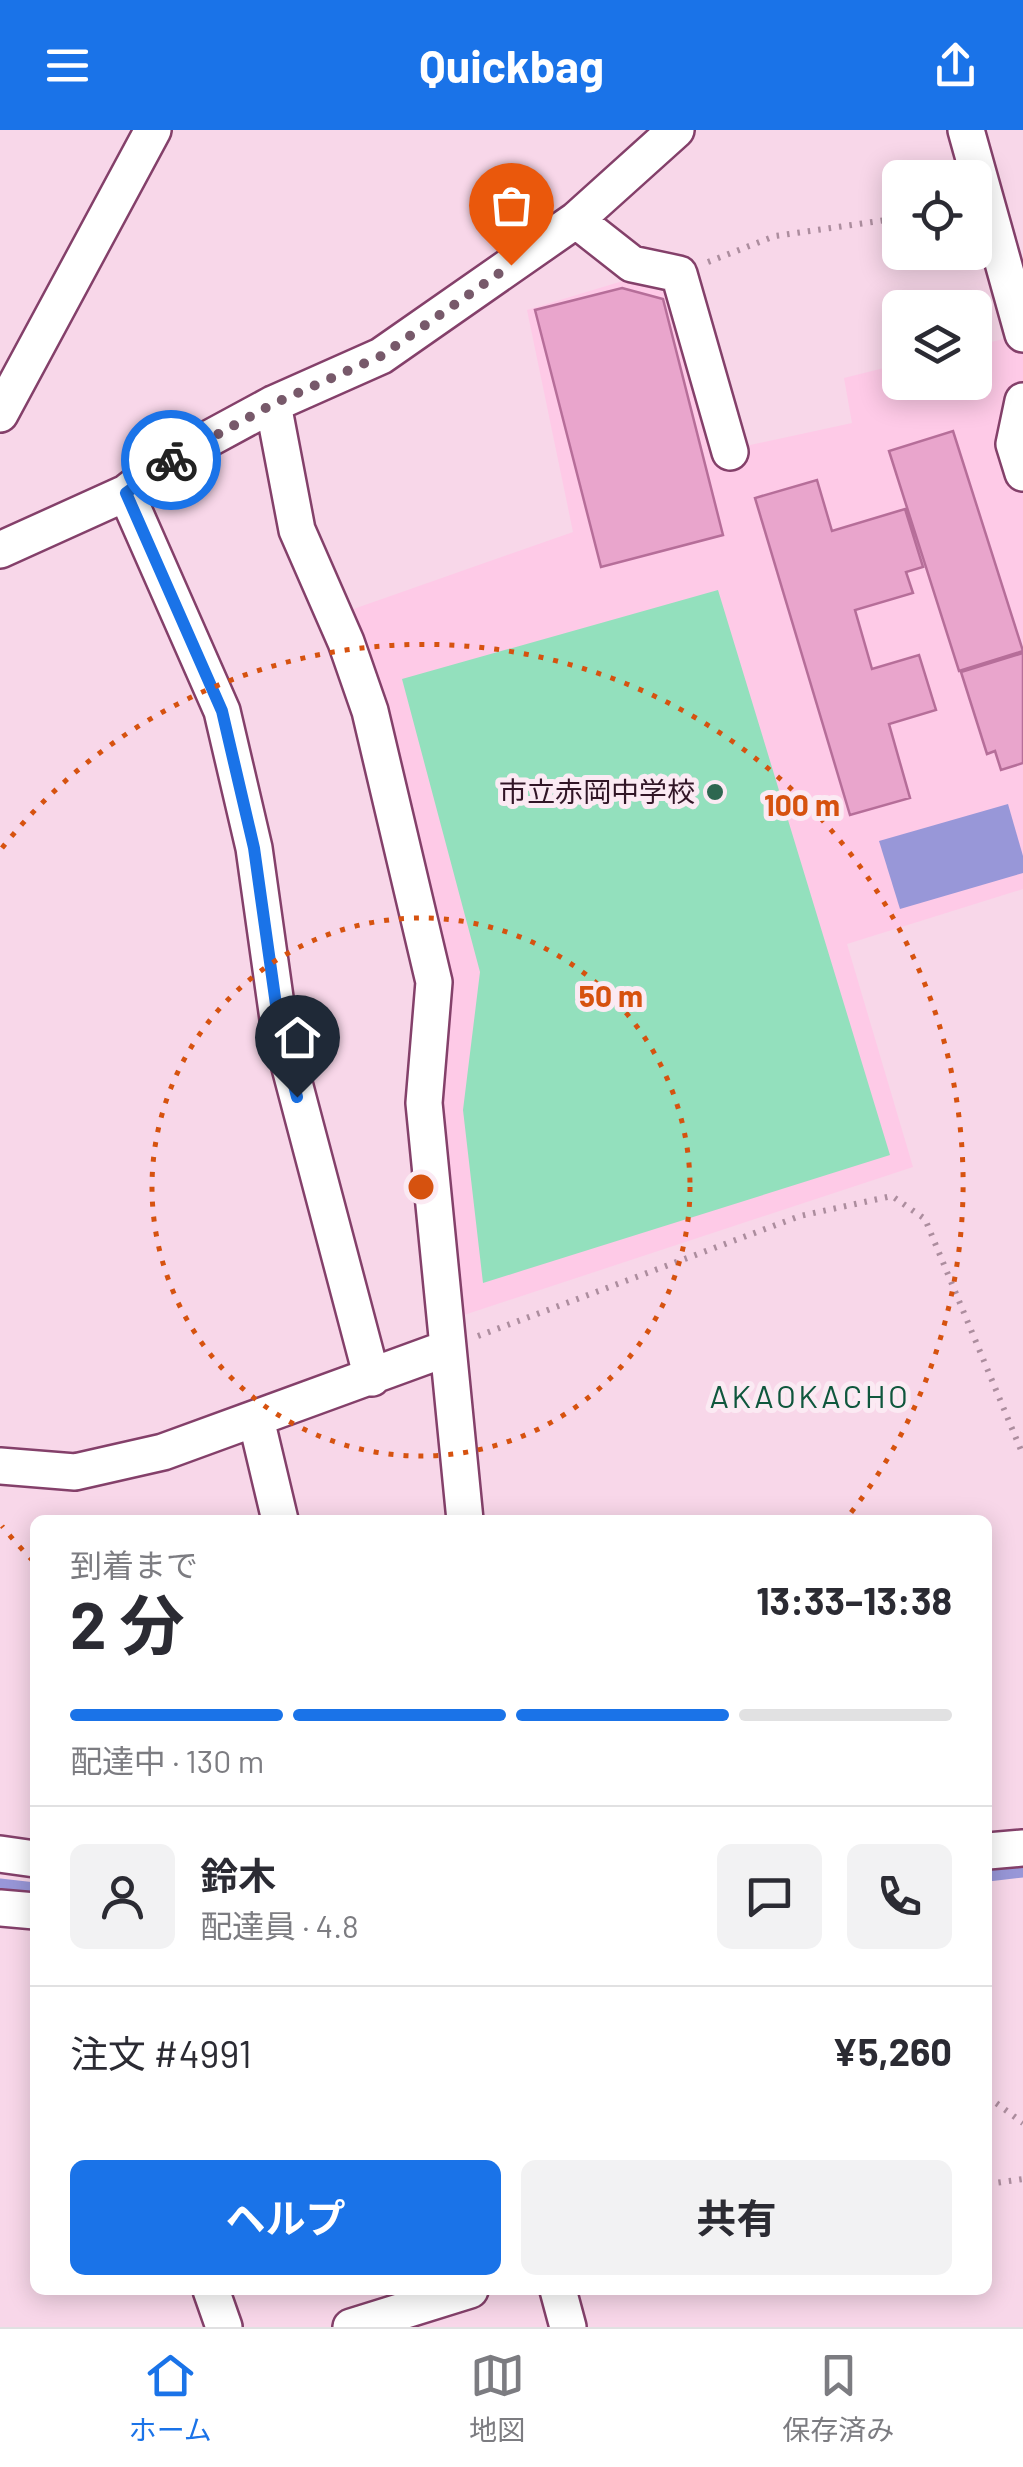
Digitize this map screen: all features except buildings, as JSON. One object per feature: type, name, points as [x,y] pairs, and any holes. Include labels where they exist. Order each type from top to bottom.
[{"type":"street","points":[[0,414],[153,130]]},
{"type":"street","points":[[0,550],[126,493],[164,463],[273,404],[381,356],[576,220],[676,130]]},
{"type":"street","points":[[966,130],[1023,334]]},
{"type":"street","points":[[576,220],[632,264],[679,274],[730,452]]},
{"type":"street","points":[[1023,401],[1014,444],[1023,473]]},
{"type":"street","points":[[273,404],[297,530],[346,642],[370,711],[434,982],[424,1103],[465,1515]]},
{"type":"street","points":[[126,493],[222,711],[254,848],[279,1026],[372,1378]]},
{"type":"street","points":[[0,1466],[75,1472],[163,1452],[448,1348]]},
{"type":"street","points":[[256,1420],[279,1515]]},
{"type":"street","points":[[992,1851],[1023,1848]]},
{"type":"street","points":[[0,1854],[30,1857]]},
{"type":"street","points":[[0,1908],[30,1911]]},
{"type":"street","points":[[213,2295],[224,2327]]},
{"type":"street","points":[[351,2327],[430,2295]]},
{"type":"street","points":[[559,2295],[568,2327]]},
{"type":"path","points":[[679,274],[774,236],[882,221]]},
{"type":"path","points":[[448,1348],[598,1288],[800,1216],[892,1196],[925,1219],[1023,1455]]},
{"type":"path","points":[[992,2101],[1023,2123]]},
{"type":"path","points":[[992,2183],[1023,2179]]},
{"type":"shaded area","name":"市立赤岡中学校","points":[[626,280],[672,295],[713,453],[852,423],[844,378],[882,368],[882,400],[992,400],[992,342],[1023,334],[1023,889],[847,944],[913,1167],[455,1318],[442,1080],[450,964],[383,695],[345,612],[573,532],[527,310]]},
{"type":"green space","points":[[718,590],[890,1155],[483,1283],[463,1110],[480,972],[402,679]]},
{"type":"water","points":[[1008,804],[1023,856],[1023,873],[900,909],[879,841]]},
{"type":"waterway","points":[[992,1876],[1023,1872]]},
{"type":"waterway","points":[[0,1884],[30,1887]]},
{"type":"way so far","points":[[171,460],[273,404],[381,356],[511,265]]},
{"type":"place","name":"市立赤岡中学校","points":[[715,792]]},
{"type":"district","name":"AKAOKACHO","points":[[810,1397]]},
{"type":"route","points":[[171,460],[126,493],[222,711],[254,848],[279,1026],[297,1097]]}]
